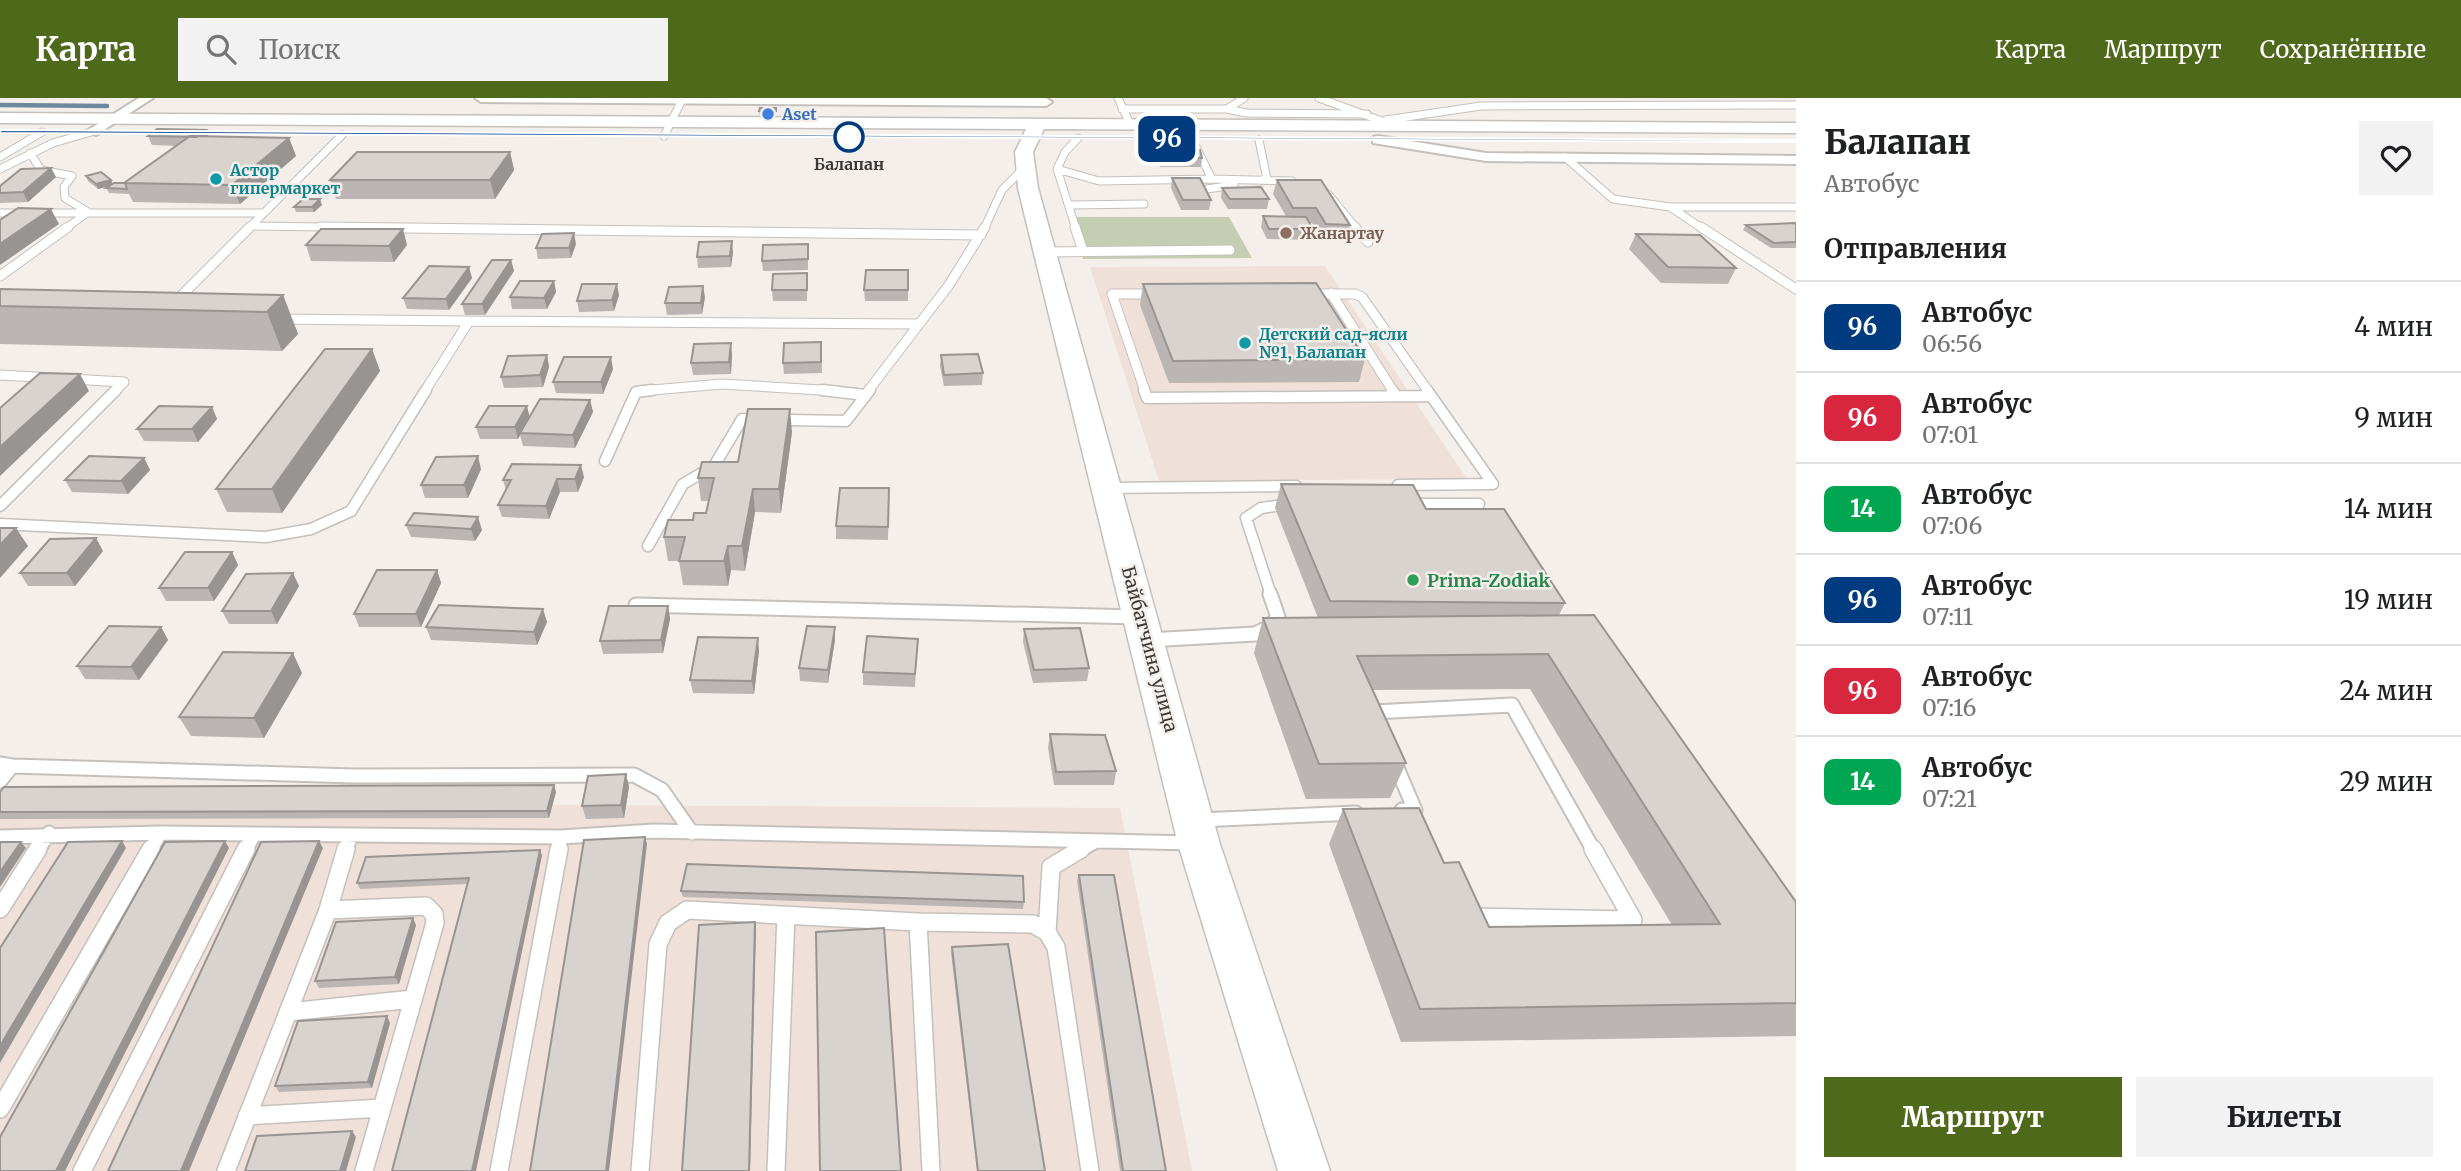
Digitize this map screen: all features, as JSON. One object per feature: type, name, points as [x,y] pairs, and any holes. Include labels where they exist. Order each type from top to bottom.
[{"type":"main road","points":[[1034,131],[1126,117],[1796,128]]},
{"type":"main road","points":[[0,118],[1034,131],[1079,138],[1796,142]]},
{"type":"main road","points":[[0,132],[342,135],[668,128]]},
{"type":"main road","name":"Байбатчина улица","points":[[1034,131],[1024,152],[1025,167],[1045,252],[1197,832],[1304,1171]]},
{"type":"street","points":[[91,132],[147,98]]},
{"type":"street","points":[[481,98],[1045,100],[1046,117],[1034,131]]},
{"type":"street","points":[[1378,140],[1438,152],[1486,157],[1796,160]]},
{"type":"lane","points":[[1118,98],[1126,117],[1227,109],[1246,113],[1367,114]]},
{"type":"lane","points":[[1320,98],[1390,123],[1490,106],[1796,105]]},
{"type":"lane","points":[[1330,98],[1337,104]]},
{"type":"lane","points":[[1481,98],[1490,106]]},
{"type":"lane","points":[[1609,98],[1620,106]]},
{"type":"lane","points":[[668,128],[683,99]]},
{"type":"lane","points":[[1227,109],[1240,99]]},
{"type":"lane","points":[[0,156],[42,132]]},
{"type":"lane","points":[[0,169],[30,153],[91,132]]},
{"type":"lane","points":[[169,308],[342,135]]},
{"type":"lane","points":[[1079,138],[1065,152],[1057,169],[1083,251]]},
{"type":"lane","points":[[1192,139],[1212,178]]},
{"type":"lane","points":[[1259,140],[1267,179]]},
{"type":"lane","points":[[30,153],[41,170],[72,176],[64,187],[65,198],[88,212]]},
{"type":"lane","points":[[1565,157],[1613,199],[1625,203],[1670,207],[1796,207]]},
{"type":"lane","points":[[648,547],[682,484],[714,466],[741,419],[846,421],[919,324],[981,235],[1006,180],[1025,167]]},
{"type":"lane","points":[[1057,169],[1099,181],[1212,178],[1299,181]]},
{"type":"lane","points":[[1207,189],[1267,179]]},
{"type":"lane","points":[[1323,188],[1368,242]]},
{"type":"lane","points":[[1069,205],[1144,204]]},
{"type":"lane","points":[[1670,207],[1796,289]]},
{"type":"lane","points":[[0,276],[88,212]]},
{"type":"lane","points":[[0,213],[262,213]]},
{"type":"lane","points":[[252,226],[981,235]]},
{"type":"lane","points":[[1045,252],[1230,250]]},
{"type":"lane","points":[[1331,293],[1396,396]]},
{"type":"lane","points":[[1167,294],[1112,294],[1147,398],[1431,396]]},
{"type":"lane","points":[[1304,294],[1362,296],[1493,484],[1381,485]]},
{"type":"lane","points":[[268,319],[919,324]]},
{"type":"lane","points":[[0,524],[266,537],[311,529],[351,511],[470,321]]},
{"type":"lane","points":[[0,385],[6,376],[124,382],[0,506]]},
{"type":"lane","points":[[604,461],[636,392],[676,384],[742,383],[805,386],[865,395]]},
{"type":"lane","points":[[1108,488],[1311,486]]},
{"type":"lane","points":[[636,605],[1255,634],[1270,627],[1278,617],[1247,519],[1253,511],[1272,505],[1309,503]]},
{"type":"lane","points":[[1388,503],[1479,504]]},
{"type":"lane","points":[[0,836],[160,833],[561,837],[654,831],[1095,841],[1380,811],[1418,816],[1373,712],[1512,705],[1633,920],[1473,919],[1466,906]]},
{"type":"lane","points":[[0,782],[6,765],[354,776],[634,775],[645,777],[660,788],[692,833]]},
{"type":"lane","points":[[0,909],[49,833]]},
{"type":"lane","points":[[0,1110],[160,833]]},
{"type":"lane","points":[[82,1171],[253,836]]},
{"type":"lane","points":[[226,1171],[328,910],[351,837]]},
{"type":"lane","points":[[499,1171],[561,837]]},
{"type":"lane","points":[[1047,932],[1051,867],[1095,841]]},
{"type":"lane","points":[[328,910],[426,906],[434,914],[435,923],[363,1171]]},
{"type":"lane","points":[[640,1171],[660,933],[677,915],[687,910],[918,922],[1033,924],[1047,932],[1056,947],[1090,1171]]},
{"type":"lane","points":[[776,1171],[786,915]]},
{"type":"lane","points":[[918,922],[930,1171]]},
{"type":"lane","points":[[289,1012],[413,999]]},
{"type":"lane","points":[[247,1116],[382,1108]]},
{"type":"shaded area","points":[[1325,266],[1467,479],[1159,481],[1090,267]]},
{"type":"shaded area","points":[[0,802],[1120,808],[1192,1171],[0,1171]]},
{"type":"green space","points":[[1071,217],[1229,217],[1252,258],[1083,259]]},
{"type":"building","points":[[760,108],[776,108],[776,111],[759,111]]},
{"type":"building","points":[[157,129],[206,130],[197,137],[148,136]]},
{"type":"building","points":[[190,136],[289,138],[232,185],[124,183]]},
{"type":"building","points":[[1157,149],[1200,150],[1202,158],[1161,157]]},
{"type":"building","points":[[357,152],[510,152],[490,180],[330,180]]},
{"type":"building","points":[[51,168],[23,192],[0,193],[0,186],[21,169]]},
{"type":"building","points":[[101,172],[111,180],[96,184],[86,176]]},
{"type":"building","points":[[1172,178],[1200,178],[1211,200],[1183,200]]},
{"type":"building","points":[[1277,180],[1321,180],[1350,225],[1326,224],[1316,208],[1293,208]]},
{"type":"building","points":[[114,183],[125,183],[127,189],[106,188]]},
{"type":"building","points":[[1261,187],[1269,199],[1230,199],[1222,188]]},
{"type":"building","points":[[303,199],[320,199],[312,207],[294,207]]},
{"type":"building","points":[[18,208],[51,209],[0,244],[0,220]]},
{"type":"building","points":[[1263,216],[1306,217],[1313,229],[1269,229]]},
{"type":"building","points":[[1796,223],[1796,242],[1774,243],[1746,225]]},
{"type":"building","points":[[321,229],[403,229],[389,246],[306,245]]},
{"type":"building","points":[[574,233],[569,248],[536,248],[542,234]]},
{"type":"building","points":[[1636,234],[1700,235],[1736,268],[1668,267]]},
{"type":"building","points":[[732,241],[730,256],[697,257],[699,242]]},
{"type":"building","points":[[808,244],[808,259],[762,261],[763,245]]},
{"type":"building","points":[[492,260],[511,260],[482,304],[462,304]]},
{"type":"building","points":[[429,266],[469,267],[446,299],[403,298]]},
{"type":"building","points":[[866,270],[908,270],[908,290],[864,290]]},
{"type":"building","points":[[807,273],[807,290],[772,290],[773,274]]},
{"type":"building","points":[[520,281],[554,281],[544,298],[510,297]]},
{"type":"building","name":"Детский сад-ясли №1, Балапан","points":[[1316,283],[1365,359],[1173,361],[1143,284]]},
{"type":"building","points":[[582,284],[617,284],[612,300],[577,301]]},
{"type":"building","points":[[703,286],[701,303],[665,303],[669,287]]},
{"type":"building","points":[[0,289],[283,295],[267,312],[0,306]]},
{"type":"building","points":[[821,342],[821,362],[783,363],[784,343]]},
{"type":"building","points":[[731,343],[729,362],[691,363],[694,344]]},
{"type":"building","points":[[325,349],[372,349],[272,489],[216,489]]},
{"type":"building","points":[[978,354],[983,373],[944,375],[941,355]]},
{"type":"building","points":[[547,355],[540,375],[501,377],[508,356]]},
{"type":"building","points":[[564,357],[611,357],[601,382],[553,382]]},
{"type":"building","points":[[40,373],[80,374],[0,447],[0,408]]},
{"type":"building","points":[[540,399],[590,400],[573,435],[520,433]]},
{"type":"building","points":[[159,406],[212,407],[192,429],[137,429]]},
{"type":"building","points":[[489,406],[527,406],[515,427],[476,427]]},
{"type":"building","points":[[748,409],[790,409],[779,489],[753,489],[742,546],[728,546],[724,561],[679,561],[685,537],[664,537],[668,520],[693,520],[694,513],[706,513],[714,478],[698,478],[702,462],[738,462]]},
{"type":"building","points":[[89,456],[144,458],[121,481],[65,480]]},
{"type":"building","points":[[478,456],[464,485],[421,485],[436,457]]},
{"type":"building","points":[[512,464],[581,465],[575,479],[557,479],[546,506],[498,505],[511,480],[503,480]]},
{"type":"building","name":"Prima-Zodiak","points":[[1281,484],[1413,485],[1426,509],[1504,509],[1565,603],[1330,601]]},
{"type":"building","points":[[840,488],[889,488],[888,527],[836,526]]},
{"type":"building","points":[[414,513],[478,517],[471,529],[406,525]]},
{"type":"building","points":[[0,528],[16,528],[0,545]]},
{"type":"building","points":[[96,538],[67,573],[20,573],[50,539]]},
{"type":"building","points":[[185,552],[232,552],[208,588],[159,588]]},
{"type":"building","points":[[377,570],[437,570],[416,614],[354,614]]},
{"type":"building","points":[[293,573],[271,611],[222,611],[246,574]]},
{"type":"building","points":[[439,605],[543,609],[534,632],[426,627]]},
{"type":"building","points":[[609,606],[668,606],[661,640],[600,641]]},
{"type":"building","points":[[1594,615],[1796,902],[1796,1003],[1420,1009],[1343,809],[1419,808],[1444,863],[1459,862],[1489,927],[1720,924],[1548,654],[1357,656],[1406,763],[1319,764],[1263,618]]},
{"type":"building","points":[[109,626],[161,627],[131,667],[77,666]]},
{"type":"building","points":[[807,626],[835,627],[828,670],[799,668]]},
{"type":"building","points":[[1080,628],[1089,668],[1034,670],[1024,629]]},
{"type":"building","points":[[867,636],[918,639],[915,674],[863,672]]},
{"type":"building","points":[[698,637],[758,638],[752,681],[690,680]]},
{"type":"building","points":[[223,652],[293,653],[254,718],[179,717]]},
{"type":"building","points":[[1050,734],[1105,735],[1116,771],[1056,772]]},
{"type":"building","points":[[626,774],[621,805],[582,806],[588,776]]},
{"type":"building","points":[[554,785],[547,811],[0,812],[0,792],[4,787]]},
{"type":"building","points":[[645,837],[606,1171],[530,1171],[584,840]]},
{"type":"building","points":[[122,841],[0,1046],[0,948],[68,842]]},
{"type":"building","points":[[225,841],[56,1171],[0,1171],[0,1137],[165,842]]},
{"type":"building","points":[[319,841],[181,1171],[108,1171],[261,842]]},
{"type":"building","points":[[0,842],[21,842],[0,872]]},
{"type":"building","points":[[540,850],[472,1171],[392,1171],[469,878],[357,883],[366,857]]},
{"type":"building","points":[[687,864],[1023,876],[1024,902],[681,891]]},
{"type":"building","points":[[1079,875],[1114,875],[1166,1171],[1123,1171]]},
{"type":"building","points":[[413,918],[395,977],[315,981],[336,922]]},
{"type":"building","points":[[755,922],[749,1171],[682,1171],[699,925]]},
{"type":"building","points":[[884,928],[901,1171],[820,1171],[816,932]]},
{"type":"building","points":[[1008,944],[1045,1171],[978,1171],[952,947]]},
{"type":"building","points":[[387,1016],[368,1082],[275,1086],[298,1021]]},
{"type":"building","points":[[352,1131],[340,1171],[245,1171],[257,1136]]},
{"type":"waterway","points":[[0,105],[107,106]]},
{"type":"bus line","name":"96","points":[[0,132],[1796,142]]},
{"type":"place","name":"Aset","points":[[768,114]]},
{"type":"place","name":"Балапан","points":[[849,137]]},
{"type":"place","name":"Астор гипермаркет","points":[[216,179]]},
{"type":"place","name":"Жанартау","points":[[1286,233]]},
{"type":"place","name":"Детский сад-ясли №1, Балапан","points":[[1245,343]]},
{"type":"place","name":"Prima-Zodiak","points":[[1413,580]]}]
